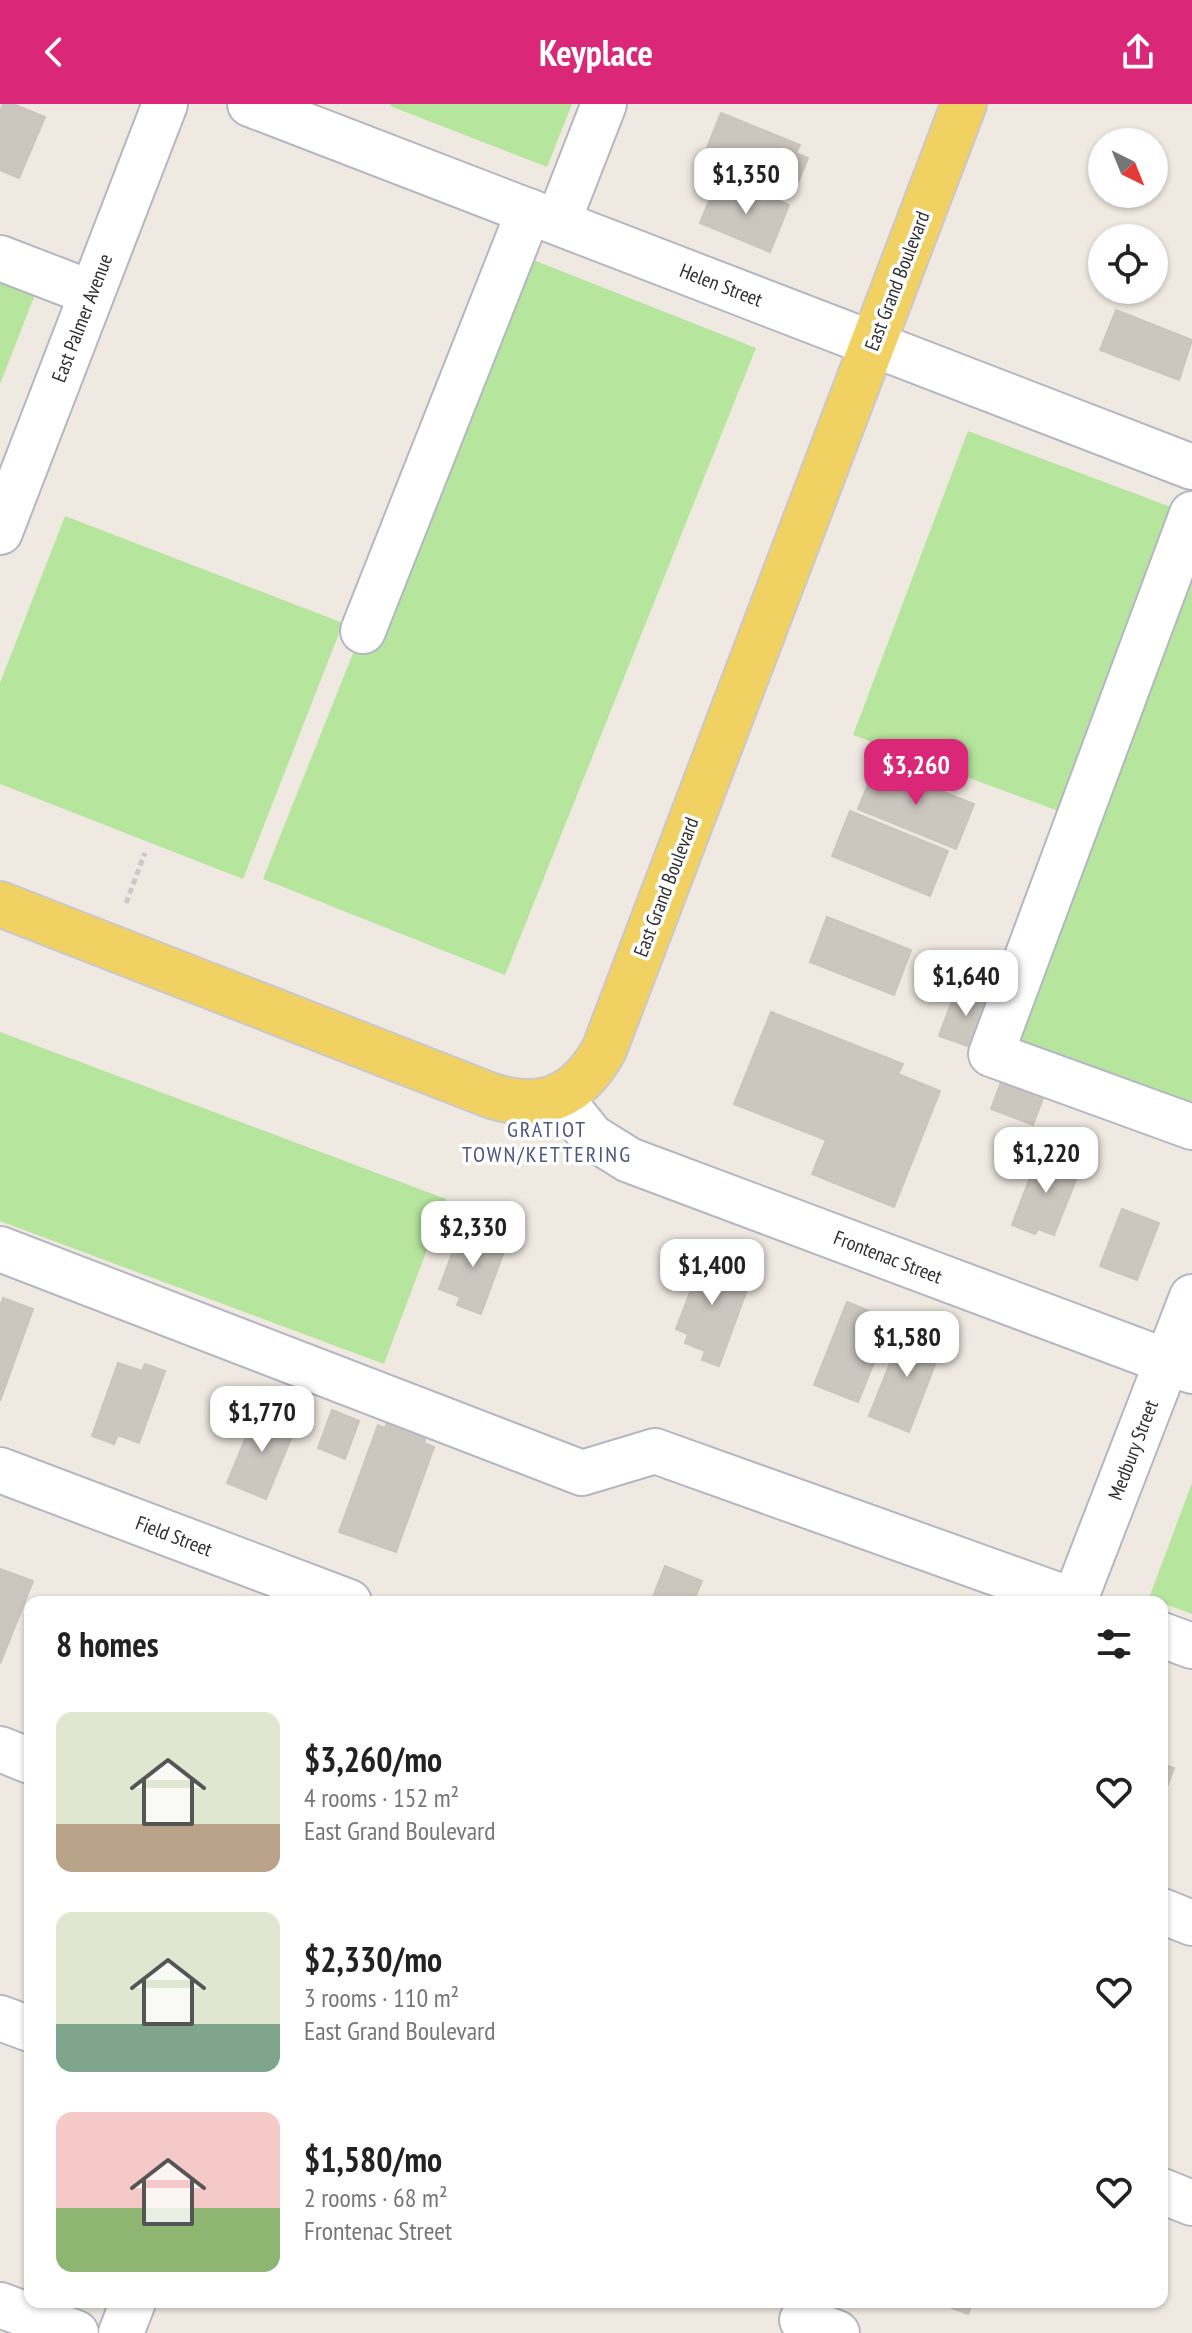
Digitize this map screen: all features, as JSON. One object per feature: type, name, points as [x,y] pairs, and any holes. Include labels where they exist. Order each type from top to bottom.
[{"type":"main road","name":"East Grand Boulevard","points":[[0,904],[492,1096],[530,1103],[559,1096],[578,1084],[604,1050],[964,104]]},
{"type":"street","name":"East Palmer Avenue","points":[[4,511],[165,104]]},
{"type":"street","name":"Helen Street","points":[[250,104],[1192,467]]},
{"type":"street","points":[[363,631],[544,217],[604,104]]},
{"type":"street","points":[[0,258],[91,293]]},
{"type":"street","points":[[1192,514],[991,1054],[1192,1127]]},
{"type":"street","name":"Frontenac Street","points":[[559,1096],[592,1137],[629,1160],[1179,1367]]},
{"type":"street","points":[[0,1249],[582,1473],[655,1451],[1058,1596]]},
{"type":"street","name":"Medbury Street","points":[[1078,1596],[1179,1367],[1192,1297]]},
{"type":"street","name":"Field Street","points":[[0,1470],[333,1596]]},
{"type":"street","points":[[1168,1637],[1192,1646]]},
{"type":"street","points":[[0,1749],[24,1759]]},
{"type":"street","points":[[1168,1913],[1192,1923]]},
{"type":"street","points":[[0,2018],[24,2027]]},
{"type":"street","points":[[1168,2193],[1192,2203]]},
{"type":"street","points":[[0,2305],[76,2333]]},
{"type":"street","points":[[121,2333],[131,2308]]},
{"type":"path","points":[[126,903],[145,853]]},
{"type":"green space","points":[[391,104],[572,104],[547,167]]},
{"type":"green space","points":[[513,252],[756,348],[505,975],[263,879]]},
{"type":"green space","points":[[0,272],[38,287],[0,384]]},
{"type":"green space","points":[[968,431],[1179,510],[1064,813],[853,735]]},
{"type":"green space","points":[[65,516],[343,623],[243,879],[0,784],[0,683]]},
{"type":"green space","points":[[1192,555],[1192,1104],[1011,1037]]},
{"type":"green space","points":[[0,1032],[446,1199],[384,1364],[0,1221]]},
{"type":"green space","points":[[1192,1483],[1192,1614],[1168,1605],[1168,1596],[1150,1596]]},
{"type":"building","points":[[3,104],[13,104],[45,117],[19,178],[0,170],[0,112]]},
{"type":"building","points":[[721,113],[800,145],[796,153],[808,158],[796,187],[787,184],[783,194],[702,160]]},
{"type":"building","points":[[716,184],[741,194],[745,186],[789,205],[770,252],[700,223]]},
{"type":"building","points":[[1116,310],[1192,340],[1179,380],[1100,350]]},
{"type":"building","points":[[876,765],[974,804],[956,849],[858,809]]},
{"type":"building","points":[[850,811],[948,851],[930,896],[832,856]]},
{"type":"building","points":[[827,917],[911,950],[894,995],[810,962]]},
{"type":"building","points":[[957,987],[994,1000],[976,1049],[939,1036]]},
{"type":"building","points":[[771,1012],[903,1064],[898,1074],[940,1091],[894,1207],[812,1174],[826,1140],[734,1104]]},
{"type":"building","points":[[1007,1066],[1049,1082],[1033,1125],[991,1109]]},
{"type":"building","points":[[1040,1151],[1081,1167],[1054,1235],[1038,1229],[1035,1234],[1012,1225]]},
{"type":"building","points":[[1122,1209],[1159,1223],[1137,1280],[1100,1266]]},
{"type":"building","points":[[462,1227],[507,1243],[481,1314],[457,1305],[460,1297],[439,1289]]},
{"type":"building","points":[[695,1255],[752,1276],[719,1366],[702,1360],[705,1351],[685,1343],[688,1334],[676,1329],[692,1287],[684,1284]]},
{"type":"building","points":[[3,1298],[33,1309],[0,1401],[0,1307]]},
{"type":"building","points":[[847,1302],[891,1320],[858,1402],[814,1385]]},
{"type":"building","points":[[905,1326],[944,1341],[909,1432],[869,1416]]},
{"type":"building","points":[[118,1363],[142,1371],[145,1364],[165,1371],[139,1443],[118,1435],[114,1444],[92,1436]]},
{"type":"building","points":[[258,1408],[297,1424],[266,1499],[227,1483]]},
{"type":"building","points":[[332,1410],[359,1421],[345,1459],[318,1448]]},
{"type":"building","points":[[389,1417],[428,1431],[424,1443],[434,1447],[396,1552],[339,1532],[378,1425],[385,1428]]},
{"type":"building","points":[[665,1566],[702,1581],[696,1596],[653,1596]]},
{"type":"building","points":[[0,1569],[33,1581],[27,1596],[24,1596],[24,1604],[0,1664]]},
{"type":"building","points":[[1168,1766],[1174,1768],[1168,1784]]},
{"type":"building","points":[[952,2308],[970,2308],[968,2314]]},
{"type":"district","name":"GRATIOT TOWN/KETTERING","points":[[547,1142]]}]
